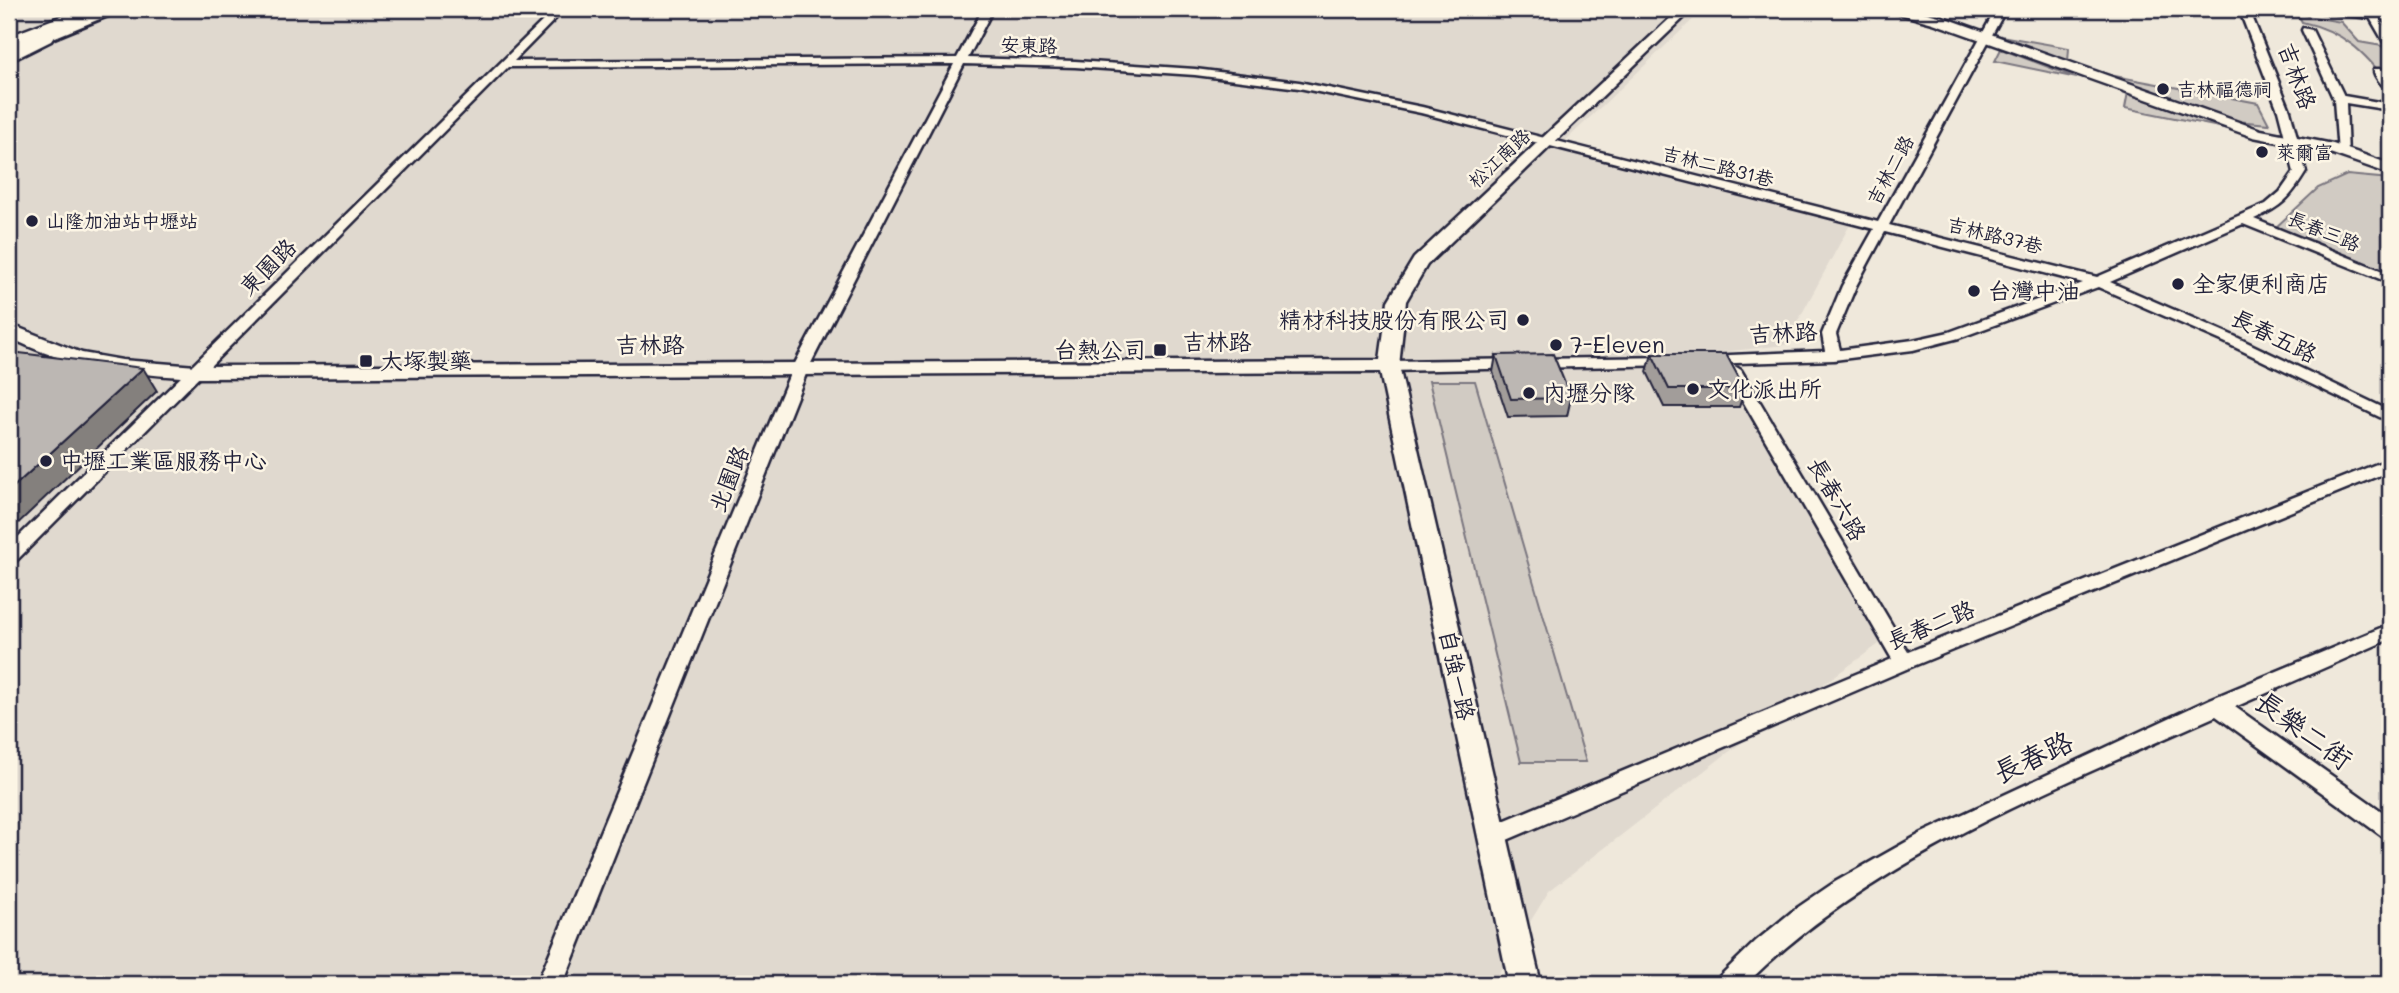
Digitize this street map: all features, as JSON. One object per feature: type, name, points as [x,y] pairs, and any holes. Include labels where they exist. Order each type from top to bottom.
[{"type":"highway","points":[[9,41],[96,9]]},
{"type":"main road","points":[[9,41],[84,9]]},
{"type":"main road","points":[[9,51],[117,9]]},
{"type":"street","name":"東園路","points":[[9,557],[559,9]]},
{"type":"street","name":"北園路","points":[[550,984],[800,369],[988,9]]},
{"type":"street","name":"松江南路","points":[[1389,366],[1397,301],[1420,262],[1687,9]]},
{"type":"street","points":[[1897,9],[1987,38],[2236,127],[2344,153],[2390,169]]},
{"type":"street","name":"吉林二路","points":[[1834,355],[1829,334],[1849,286],[2001,9]]},
{"type":"street","name":"吉林路","points":[[9,330],[32,343],[72,359],[126,368],[196,372],[1389,366],[1728,361],[1834,355],[1913,345],[1954,335],[2098,282],[2271,208],[2285,195],[2300,172],[2294,141],[2275,83],[2244,9]]},
{"type":"street","points":[[2322,9],[2371,12],[2390,18]]},
{"type":"street","points":[[2371,12],[2389,39]]},
{"type":"street","points":[[9,58],[62,29]]},
{"type":"street","points":[[2307,30],[2339,99],[2344,153]]},
{"type":"street","name":"安東路","points":[[502,64],[961,61],[1075,64],[1195,72],[1299,85],[1422,110],[1546,144]]},
{"type":"street","points":[[2378,71],[2390,86]]},
{"type":"street","points":[[2339,99],[2390,107]]},
{"type":"street","name":"吉林二路31巷","points":[[1546,144],[1882,226]]},
{"type":"street","name":"長春三路","points":[[2244,220],[2390,279]]},
{"type":"street","name":"吉林路37巷","points":[[1882,226],[2098,282]]},
{"type":"street","name":"長春五路","points":[[2098,282],[2229,339],[2390,417]]},
{"type":"street","name":"長春六路","points":[[1728,361],[1905,662]]},
{"type":"street","name":"自強一路","points":[[1389,366],[1525,984]]},
{"type":"street","name":"長春二路","points":[[1492,836],[1905,662],[2390,465]]},
{"type":"street","name":"長春路","points":[[1729,984],[1759,951],[1824,900],[1962,823],[2217,705],[2390,631]]},
{"type":"street","name":"長樂二街","points":[[2217,705],[2390,829]]},
{"type":"shaded area","points":[[9,9],[1704,9],[1562,144],[1853,219],[1785,345],[1723,352],[1886,639],[1726,754],[1549,891],[1492,984],[9,984]]},
{"type":"shaded area","points":[[2265,9],[2299,9],[2307,16],[2341,22],[2359,42],[2382,46],[2390,59],[2390,85],[2362,53],[2342,37],[2302,22],[2300,18],[2286,11]]},
{"type":"shaded area","points":[[1995,35],[2069,48],[2068,62]]},
{"type":"shaded area","points":[[2001,49],[2077,78],[1995,61]]},
{"type":"shaded area","points":[[2088,71],[2258,103],[2269,124],[2236,121]]},
{"type":"shaded area","points":[[2128,92],[2229,129],[2125,108]]},
{"type":"shaded area","points":[[2347,175],[2390,179],[2390,275],[2274,229],[2318,188]]},
{"type":"shaded area","points":[[1429,381],[1475,381],[1586,762],[1521,762]]},
{"type":"building","points":[[9,353],[143,368],[9,491]]},
{"type":"building","points":[[1553,354],[1571,398],[1511,399],[1496,355]]},
{"type":"building","points":[[1652,354],[1726,354],[1745,389],[1669,389]]},
{"type":"place","name":"吉林福德祠","points":[[2163,89]]},
{"type":"place","name":"萊爾富","points":[[2262,152]]},
{"type":"place","name":"山隆加油站中壢站","points":[[32,221]]},
{"type":"place","name":"全家便利商店","points":[[2178,284]]},
{"type":"place","name":"台灣中油","points":[[1974,291]]},
{"type":"place","name":"精材科技股份有限公司","points":[[1523,320]]},
{"type":"place","name":"7-Eleven","points":[[1556,345]]},
{"type":"place","name":"台熱公司","points":[[1160,350]]},
{"type":"place","name":"大塚製藥","points":[[366,361]]},
{"type":"place","name":"文化派出所","points":[[1693,389]]},
{"type":"place","name":"內壢分隊","points":[[1529,393]]},
{"type":"place","name":"中壢工業區服務中心","points":[[46,461]]}]
